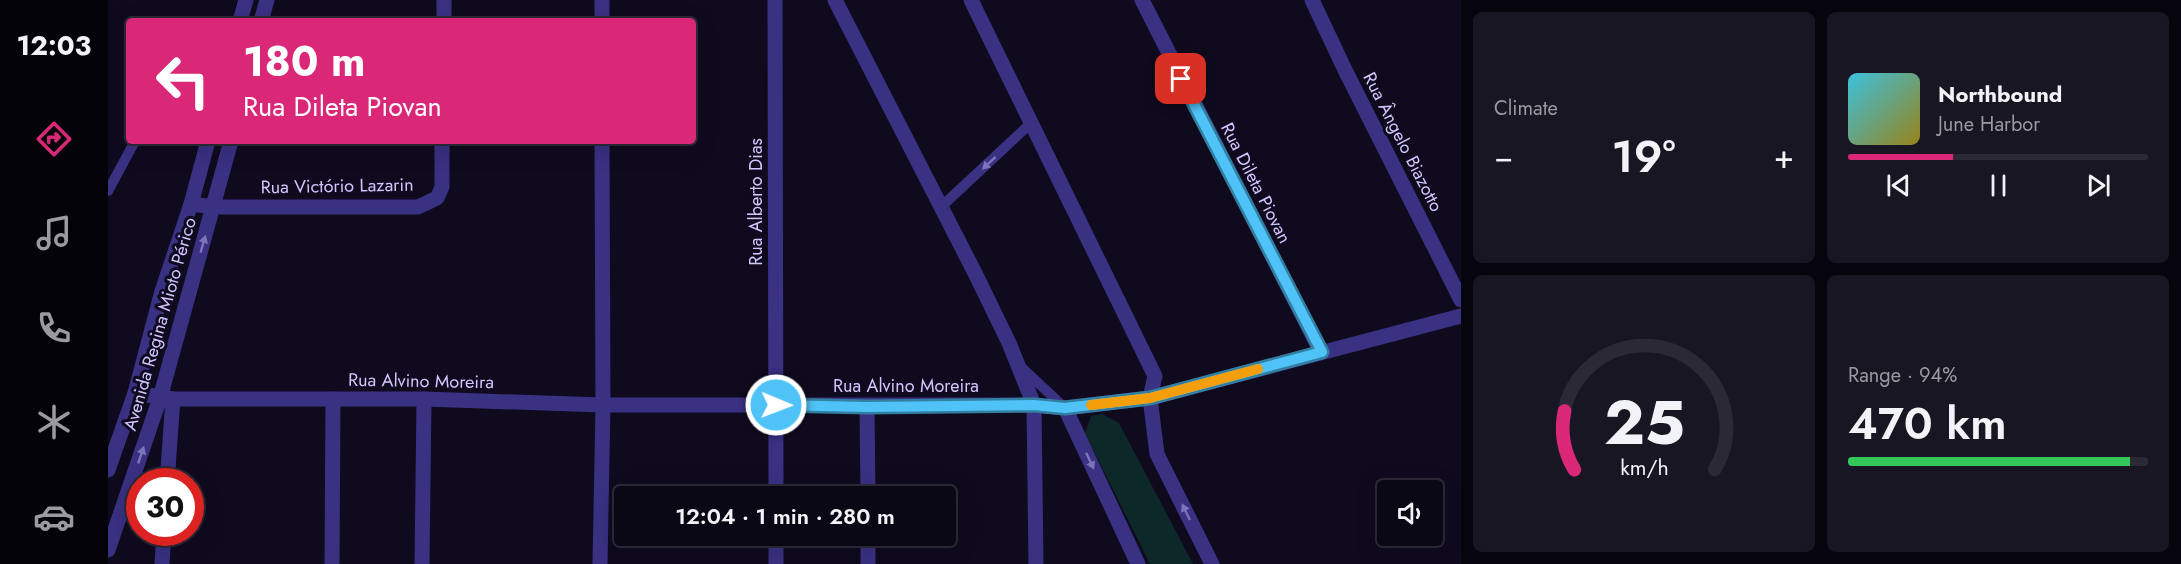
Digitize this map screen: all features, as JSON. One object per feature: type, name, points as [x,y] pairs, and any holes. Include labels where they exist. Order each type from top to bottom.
[{"type":"street","points":[[241,18],[246,0]]},
{"type":"street","points":[[262,18],[267,0]]},
{"type":"street","points":[[444,0],[444,18]]},
{"type":"street","points":[[602,0],[602,18]]},
{"type":"street","name":"Rua Alberto Dias","points":[[775,0],[776,486]]},
{"type":"street","points":[[835,0],[976,275],[1034,405],[1036,564]]},
{"type":"street","points":[[971,0],[1155,376],[1150,398],[1157,454],[1212,564]]},
{"type":"street","name":"Rua Dileta Piovan","points":[[1142,0],[1322,352]]},
{"type":"street","name":"Rua Ângelo Biazotto","points":[[1312,0],[1461,300]]},
{"type":"street","name":"Avenida Regina Mioto Périco","points":[[108,470],[135,393],[162,291],[191,204],[207,144]]},
{"type":"street","name":"Avenida Regina Mioto Périco","points":[[108,546],[167,398],[230,144]]},
{"type":"street","name":"Rua Victório Lazarin","points":[[191,204],[214,207],[418,207],[436,198],[442,187],[442,144]]},
{"type":"street","points":[[600,564],[603,405],[602,144]]},
{"type":"street","name":"Rua Alvino Moreira","points":[[135,393],[167,398],[424,399],[603,405],[867,407],[1034,405],[1065,408],[1150,398],[1461,316]]},
{"type":"street","points":[[167,398],[167,468]]},
{"type":"street","points":[[332,564],[333,399]]},
{"type":"street","points":[[422,564],[424,399]]},
{"type":"street","points":[[867,407],[868,486]]},
{"type":"street","points":[[1065,408],[1138,564]]},
{"type":"street","points":[[162,564],[163,546]]},
{"type":"street","points":[[776,546],[776,564]]},
{"type":"street","points":[[868,546],[868,564]]},
{"type":"lane","points":[[941,207],[1031,123]]},
{"type":"lane","points":[[108,191],[133,144]]},
{"type":"lane","points":[[1017,363],[1065,408]]},
{"type":"green space","points":[[1102,414],[1119,423],[1193,564],[1150,564],[1085,433],[1091,416]]},
{"type":"slow traffic","points":[[1091,405],[1150,398],[1258,369]]},
{"type":"route","points":[[776,405],[867,407],[1034,405],[1065,408],[1150,398],[1322,352],[1181,79]]}]
